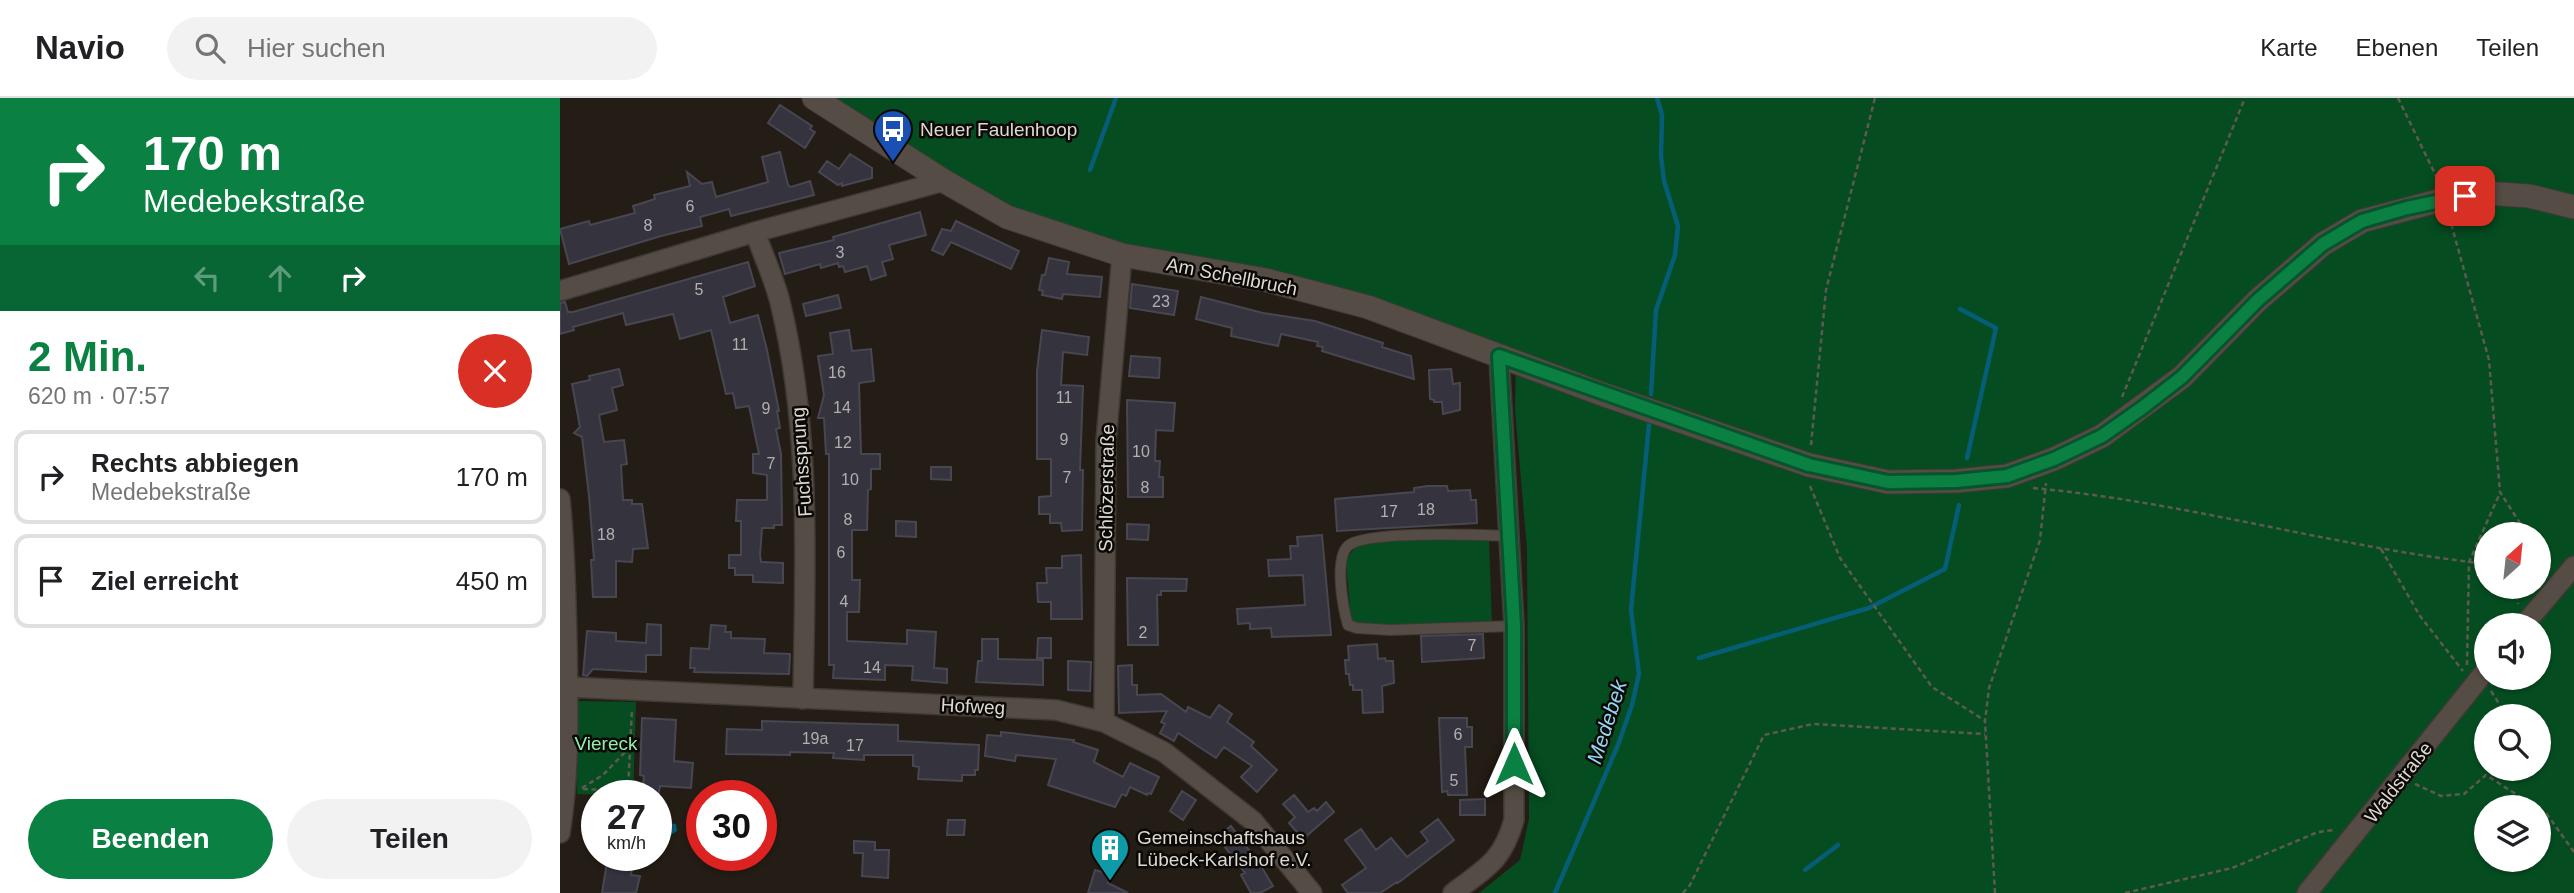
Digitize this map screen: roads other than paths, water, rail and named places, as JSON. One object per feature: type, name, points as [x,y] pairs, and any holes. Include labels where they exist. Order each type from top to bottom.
[{"type":"street","name":"Am Schellbruch","points":[[814,98],[944,181],[1007,217],[1122,255],[1266,280],[1368,307],[1809,465],[1888,482],[1956,481],[2007,476],[2054,459],[2102,436],[2182,377],[2258,300],[2323,244],[2362,221],[2445,199],[2485,193],[2529,196],[2574,207]]},
{"type":"street","points":[[560,291],[755,232],[944,181]]},
{"type":"street","name":"Fuchssprung","points":[[755,232],[779,300],[802,429],[806,556],[803,699]]},
{"type":"street","name":"Schlözerstraße","points":[[1104,722],[1106,441],[1122,255]]},
{"type":"street","points":[[1453,893],[1498,856],[1507,845],[1514,820],[1514,626],[1499,356]]},
{"type":"street","points":[[560,499],[565,540],[568,687],[560,833]]},
{"type":"street","points":[[2534,613],[2574,566]]},
{"type":"street","name":"Waldstraße","points":[[2307,893],[2474,685]]},
{"type":"street","name":"Hofweg","points":[[568,687],[1056,710],[1104,722],[1164,752],[1253,821],[1312,893]]},
{"type":"lane","points":[[1509,536],[1431,535],[1357,540],[1346,548],[1340,561],[1348,625],[1357,628],[1444,629],[1514,626]]},
{"type":"water","points":[[672,824],[676,824],[677,831],[672,834]]},
{"type":"waterway","points":[[1090,170],[1116,98]]},
{"type":"waterway","name":"Medebek","points":[[1651,394],[1656,310],[1675,255],[1678,226],[1664,181],[1661,156],[1662,115],[1657,98]]},
{"type":"waterway","points":[[1960,309],[1996,328],[1967,458]]},
{"type":"waterway","name":"Medebek","points":[[1555,893],[1618,745],[1639,674],[1631,610],[1649,425]]},
{"type":"waterway","points":[[1699,658],[1869,608],[1945,569],[1959,505]]},
{"type":"waterway","points":[[1805,870],[1838,845]]},
{"type":"place","name":"Neuer Faulenhoop","points":[[893,163]]},
{"type":"place","name":"Gemeinschaftshaus Lübeck-Karlshof e.V.","points":[[1110,882]]},
{"type":"park label","name":"Viereck","points":[[606,743]]}]
